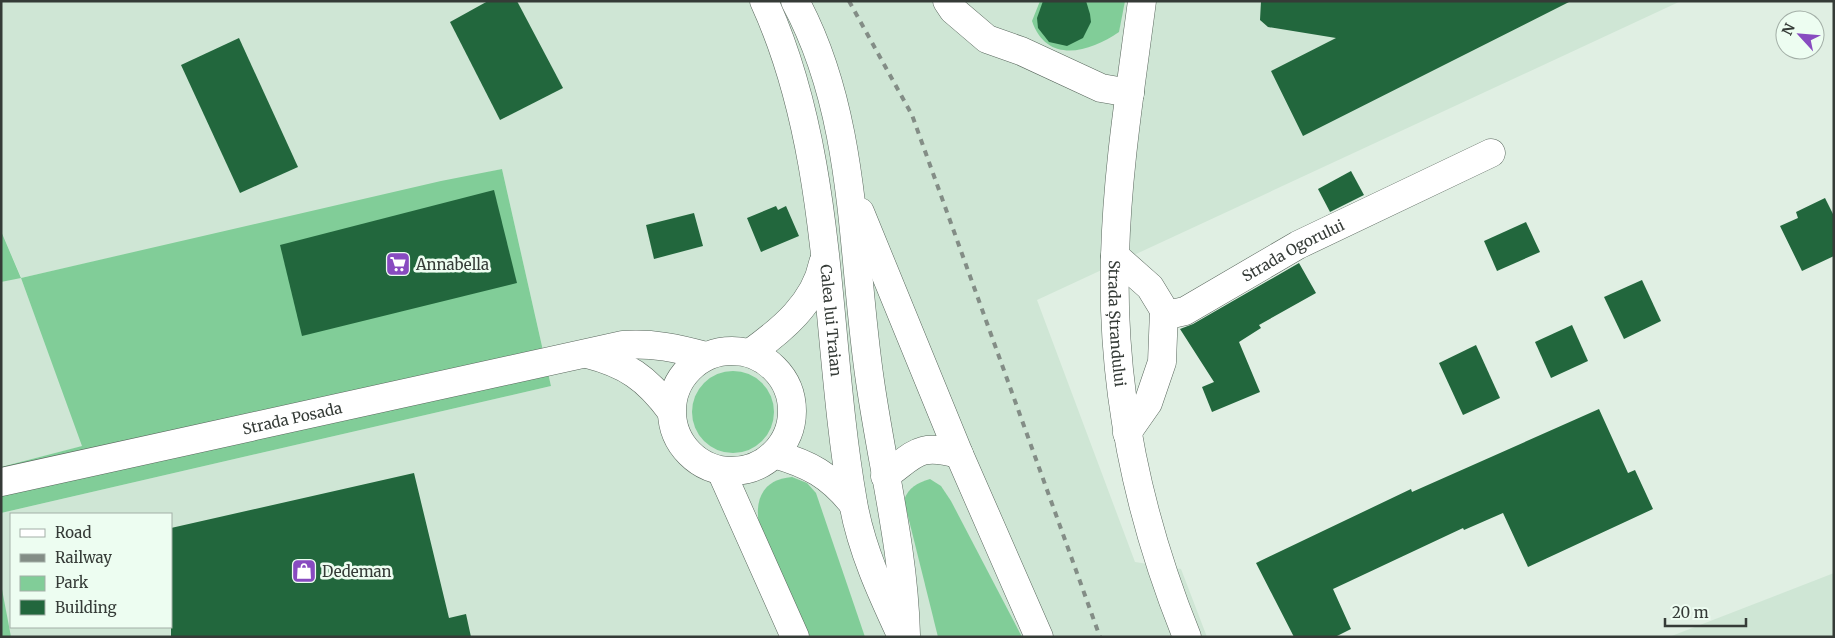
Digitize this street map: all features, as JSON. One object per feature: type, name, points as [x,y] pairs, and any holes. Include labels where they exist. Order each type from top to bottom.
[{"type":"main road","name":"Calea lui Traian","points":[[764,1],[793,80],[809,154],[825,252],[832,336],[853,504],[883,596],[902,637]]},
{"type":"main road","name":"Calea lui Traian","points":[[795,1],[806,22],[828,81],[842,137],[849,185],[869,379],[904,588],[906,637]]},
{"type":"main road","points":[[947,1],[954,10],[987,39],[1022,51],[1101,88],[1130,93]]},
{"type":"main road","name":"Strada Ștrandului","points":[[1142,1],[1119,180],[1115,256],[1119,364],[1127,433],[1135,480],[1171,598],[1187,637]]},
{"type":"main road","name":"Strada Ogorului","points":[[1164,310],[1172,314],[1184,311],[1298,245],[1491,153]]},
{"type":"main road","points":[[849,185],[958,454],[1039,637]]},
{"type":"main road","points":[[750,353],[776,334],[796,314],[820,279],[825,252]]},
{"type":"main road","points":[[1115,256],[1150,287],[1164,310],[1162,362],[1148,402],[1127,433]]},
{"type":"main road","name":"Strada Posada","points":[[1,482],[623,345],[649,344],[672,346],[706,356]]},
{"type":"main road","points":[[735,350],[750,353],[768,363],[778,373],[791,397],[792,418],[786,437],[774,454],[750,469],[721,471],[705,466],[691,456],[677,435],[671,411],[674,394],[681,378],[692,366],[706,356],[720,351],[735,350]]},
{"type":"main road","name":"Strada Posada","points":[[583,353],[610,360],[637,374],[660,395],[671,411]]},
{"type":"main road","points":[[885,476],[904,459],[918,451],[933,449],[958,454]]},
{"type":"main road","points":[[774,454],[794,460],[826,475],[839,486],[853,504]]},
{"type":"main road","points":[[721,471],[795,637]]},
{"type":"shaded area","points":[[1,1],[1681,1],[1037,300],[1135,562],[1181,569],[1207,637],[1,637],[1,513],[551,386],[502,169],[21,278],[83,446],[1,467],[1,282],[21,277],[1,231]]},
{"type":"shaded area","points":[[1834,573],[1834,637],[1669,637]]},
{"type":"green space","points":[[1040,1],[1125,1],[1119,32],[1095,45],[1083,49],[1070,50],[1058,49],[1048,44],[1039,35],[1032,21]]},
{"type":"green space","points":[[502,169],[551,386],[1,513],[1,467],[82,446],[21,278],[441,181]]},
{"type":"green space","points":[[1,231],[21,278],[1,282]]},
{"type":"green space","points":[[733,371],[749,374],[762,383],[771,396],[774,412],[771,428],[762,441],[749,450],[733,453],[717,450],[704,441],[695,428],[692,412],[695,396],[704,383],[717,374]]},
{"type":"green space","points":[[792,477],[807,483],[816,493],[865,637],[810,637],[759,524],[758,506],[764,491],[775,481]]},
{"type":"green space","points":[[930,479],[941,486],[951,501],[1022,637],[938,637],[904,500],[914,486]]},
{"type":"green space","points":[[1,584],[11,637],[1,637]]},
{"type":"building","points":[[488,1],[517,1],[563,88],[500,120],[450,22]]},
{"type":"building","points":[[1043,1],[1086,1],[1091,22],[1083,38],[1067,46],[1049,42],[1038,28],[1037,18]]},
{"type":"building","points":[[1261,1],[1571,1],[1303,136],[1271,71],[1336,38],[1268,27],[1260,20]]},
{"type":"building","points":[[239,38],[298,167],[240,193],[181,65]]},
{"type":"building","points":[[1351,171],[1364,195],[1330,212],[1318,189]]},
{"type":"building","name":"Annabella","points":[[494,190],[517,283],[302,336],[280,245]]},
{"type":"building","points":[[1825,198],[1834,216],[1834,256],[1802,271],[1780,226],[1798,218],[1796,212]]},
{"type":"building","points":[[776,206],[778,210],[786,206],[799,236],[761,252],[747,218]]},
{"type":"building","points":[[694,213],[703,246],[654,259],[646,225]]},
{"type":"building","points":[[1526,222],[1540,252],[1497,271],[1484,241]]},
{"type":"building","points":[[1299,263],[1316,293],[1259,325],[1261,328],[1239,342],[1260,392],[1212,412],[1202,387],[1214,382],[1180,329],[1193,324]]},
{"type":"building","points":[[1642,280],[1661,321],[1624,339],[1604,297]]},
{"type":"building","points":[[1572,325],[1588,361],[1551,378],[1535,342]]},
{"type":"building","points":[[1476,345],[1500,398],[1463,415],[1439,363]]},
{"type":"building","points":[[1599,409],[1628,473],[1635,470],[1653,509],[1528,567],[1503,513],[1464,530],[1463,528],[1333,589],[1351,629],[1335,637],[1294,637],[1256,563],[1411,489],[1412,492]]},
{"type":"building","name":"Dedeman","points":[[414,473],[449,618],[466,614],[471,637],[171,637],[172,528]]},
{"type":"railway","points":[[849,1],[912,115],[1100,637]]},
{"type":"place","name":"Annabella","points":[[398,264]]},
{"type":"place","name":"Dedeman","points":[[304,571]]}]
